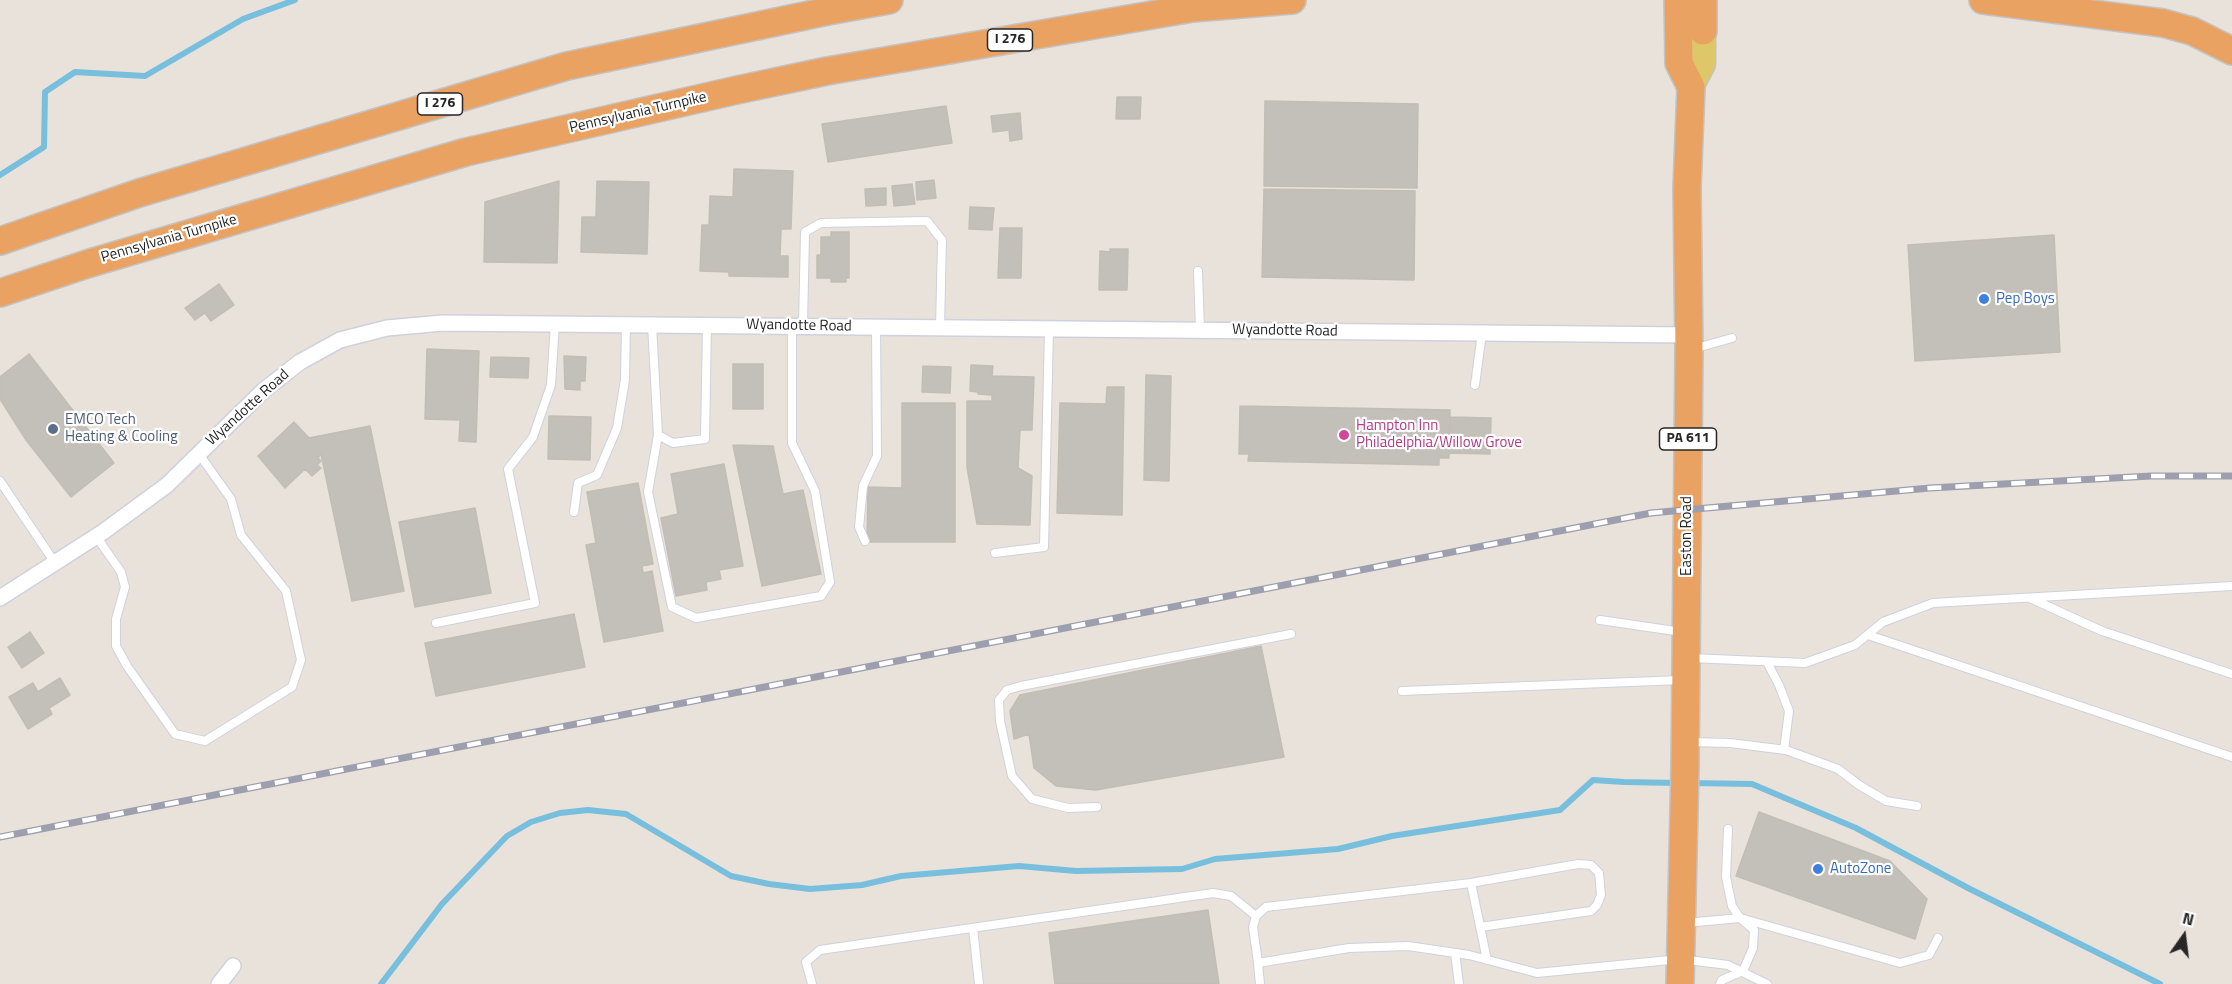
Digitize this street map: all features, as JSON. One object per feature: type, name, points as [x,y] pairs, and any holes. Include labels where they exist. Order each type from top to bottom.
[{"type":"highway","name":"I 276","points":[[0,241],[139,193],[567,66],[889,0]]},
{"type":"highway","name":"Pennsylvania Turnpike","points":[[0,293],[109,257],[466,152],[737,90],[826,71],[1193,8],[1292,0]]},
{"type":"highway","name":"Easton Road","points":[[1678,0],[1678,63],[1691,87],[1687,188],[1689,343],[1685,754],[1680,971]]},
{"type":"highway","name":"Easton Road","points":[[1703,0],[1703,31]]},
{"type":"highway","points":[[1983,0],[2163,23],[2192,32],[2232,51]]},
{"type":"main road","name":"Easton Road","points":[[1691,87],[1703,64],[1703,31]]},
{"type":"street","name":"Wyandotte Road","points":[[0,598],[96,536],[167,485],[263,391],[300,362],[340,340],[387,328],[442,322],[1482,333],[1689,343]]},
{"type":"street","points":[[219,984],[233,966]]},
{"type":"lane","points":[[652,325],[658,435],[648,492],[672,607],[696,618],[821,596],[831,582],[815,491],[792,443],[797,326],[805,232],[821,223],[927,221],[942,240],[940,328]]},
{"type":"lane","points":[[1198,272],[1200,330]]},
{"type":"lane","points":[[436,624],[535,603],[508,470],[533,437],[551,385],[555,324]]},
{"type":"lane","points":[[574,512],[578,483],[597,475],[617,428],[625,380],[626,324]]},
{"type":"lane","points":[[658,435],[673,443],[705,439],[707,325]]},
{"type":"lane","points":[[865,541],[859,526],[863,486],[877,456],[876,327]]},
{"type":"lane","points":[[995,553],[1044,547],[1049,329]]},
{"type":"lane","points":[[1475,385],[1482,333]]},
{"type":"lane","points":[[1689,343],[1731,338]]},
{"type":"lane","points":[[96,536],[121,572],[125,587],[116,619],[116,646],[127,666],[175,734],[205,741],[292,687],[301,660],[286,591],[241,535],[231,499],[199,454]]},
{"type":"lane","points":[[0,481],[55,563]]},
{"type":"lane","points":[[1402,691],[1686,656],[1805,663],[1855,645],[1882,622],[1933,603],[2232,586]]},
{"type":"lane","points":[[2029,597],[2102,631],[2232,674]]},
{"type":"lane","points":[[1600,620],[1686,656]]},
{"type":"lane","points":[[1097,807],[1068,808],[1032,799],[1012,776],[1000,721],[999,700],[1007,690],[1291,634]]},
{"type":"lane","points":[[1868,635],[2232,757]]},
{"type":"lane","points":[[1767,662],[1789,711],[1784,750]]},
{"type":"lane","points":[[1685,754],[1730,743],[1784,750],[1838,769],[1858,785],[1886,801],[1917,806]]},
{"type":"lane","points":[[1720,984],[1722,980],[1743,971],[1754,948],[1754,930],[1740,918],[1732,906],[1726,877],[1728,829]]},
{"type":"lane","points":[[1260,984],[1252,927],[1256,916],[1266,907],[1471,883],[1578,864],[1591,865],[1599,873],[1601,895],[1591,911],[1480,927]]},
{"type":"lane","points":[[1471,883],[1487,960]]},
{"type":"lane","points":[[812,984],[806,962],[820,950],[1214,893],[1231,896],[1256,916]]},
{"type":"lane","points":[[1681,924],[1740,918],[1900,963],[1929,955],[1938,938]]},
{"type":"lane","points":[[973,928],[979,984]]},
{"type":"lane","points":[[1258,963],[1349,948],[1408,946],[1455,953],[1537,973],[1680,971],[1728,965],[1767,984]]},
{"type":"lane","points":[[1455,953],[1456,984]]},
{"type":"building","points":[[1117,97],[1141,97],[1140,119],[1116,119]]},
{"type":"building","points":[[1265,101],[1418,104],[1417,188],[1264,186]]},
{"type":"building","points":[[946,106],[952,143],[828,162],[822,124]]},
{"type":"building","points":[[1020,113],[1022,139],[1010,141],[1009,130],[993,132],[991,116]]},
{"type":"building","points":[[734,169],[793,171],[791,229],[781,229],[780,256],[788,256],[788,277],[729,276],[729,272],[700,271],[702,225],[709,225],[710,196],[733,197]]},
{"type":"building","points":[[934,180],[936,198],[917,200],[916,182]]},
{"type":"building","points":[[559,181],[557,263],[484,262],[485,202]]},
{"type":"building","points":[[597,181],[649,182],[647,254],[581,252],[582,217],[596,217]]},
{"type":"building","points":[[912,184],[915,204],[894,206],[892,186]]},
{"type":"building","points":[[886,188],[886,205],[866,206],[865,189]]},
{"type":"building","points":[[1264,189],[1415,191],[1414,280],[1262,277]]},
{"type":"building","points":[[970,207],[994,208],[992,230],[969,229]]},
{"type":"building","points":[[1000,228],[1022,228],[1021,278],[998,278]]},
{"type":"building","points":[[831,232],[849,232],[849,278],[846,278],[846,282],[831,282],[831,278],[817,278],[817,255],[821,255],[821,237],[831,237]]},
{"type":"building","name":"Pep Boys","points":[[2054,235],[2060,352],[1915,361],[1908,245]]},
{"type":"building","points":[[1110,249],[1128,249],[1127,290],[1099,290],[1100,251],[1110,252]]},
{"type":"building","points":[[219,284],[234,305],[211,321],[205,313],[195,320],[185,308]]},
{"type":"building","points":[[427,349],[479,351],[476,442],[459,441],[460,420],[425,419]]},
{"type":"building","name":"EMCO Tech Heating & Cooling","points":[[29,354],[114,463],[71,497],[26,440],[0,399],[0,377]]},
{"type":"building","points":[[564,356],[586,357],[585,381],[580,381],[580,390],[565,389]]},
{"type":"building","points":[[491,357],[529,358],[528,378],[490,377]]},
{"type":"building","points":[[733,364],[763,364],[763,409],[733,409]]},
{"type":"building","points":[[971,365],[993,366],[992,376],[1034,377],[1032,430],[1020,430],[1018,468],[1032,476],[1030,525],[977,524],[967,467],[967,401],[992,401],[992,395],[970,391]]},
{"type":"building","points":[[923,366],[951,367],[950,393],[922,392]]},
{"type":"building","points":[[1146,375],[1171,376],[1169,481],[1144,480]]},
{"type":"building","points":[[1107,387],[1124,387],[1122,515],[1057,513],[1060,403],[1106,404]]},
{"type":"building","points":[[902,403],[955,403],[955,542],[867,542],[868,487],[902,488]]},
{"type":"building","name":"Hampton Inn Philadelphia/Willow Grove","points":[[1240,406],[1450,410],[1449,458],[1439,458],[1439,465],[1248,461],[1249,454],[1239,454]]},
{"type":"building","points":[[549,416],[591,417],[590,460],[548,459]]},
{"type":"building","points":[[1450,417],[1491,418],[1490,454],[1449,453]]},
{"type":"building","points":[[294,422],[309,438],[370,426],[404,591],[352,601],[321,454],[318,458],[321,461],[317,465],[321,468],[312,476],[305,469],[285,488],[258,456]]},
{"type":"building","points":[[733,445],[773,446],[783,494],[803,490],[821,574],[762,586]]},
{"type":"building","points":[[724,464],[743,566],[719,570],[721,579],[706,582],[707,590],[676,596],[661,518],[678,514],[671,474]]},
{"type":"building","points":[[638,483],[653,564],[642,566],[643,573],[652,571],[663,631],[604,642],[586,545],[596,543],[587,492]]},
{"type":"building","points":[[475,508],[491,593],[415,607],[399,522]]},
{"type":"building","points":[[574,614],[585,667],[436,696],[425,643]]},
{"type":"building","points":[[30,632],[44,653],[22,668],[8,647]]},
{"type":"building","points":[[1261,646],[1284,757],[1096,790],[1056,786],[1034,768],[1029,734],[1014,739],[1010,711],[1020,695]]},
{"type":"building","points":[[60,678],[70,695],[49,708],[52,714],[28,729],[9,697],[33,683],[38,692]]},
{"type":"building","name":"AutoZone","points":[[1759,812],[1890,861],[1927,899],[1915,939],[1736,876]]},
{"type":"building","points":[[1208,910],[1219,984],[1055,984],[1049,933]]},
{"type":"waterway","points":[[0,175],[44,147],[45,92],[75,72],[145,76],[243,19],[295,0]]},
{"type":"waterway","points":[[381,984],[442,904],[507,836],[531,822],[560,813],[588,810],[626,814],[731,876],[810,889],[862,885],[901,876],[1019,866],[1076,871],[1182,869],[1215,859],[1338,849],[1392,836],[1560,810],[1593,780],[1678,783]]},
{"type":"waterway","points":[[1691,783],[1752,784],[1856,828],[1968,888],[2160,984]]},
{"type":"railway","points":[[0,837],[1651,513],[1930,488],[2151,476],[2232,476]]},
{"type":"place","name":"Pep Boys","points":[[1984,299]]},
{"type":"place","name":"EMCO Tech Heating & Cooling","points":[[53,429]]},
{"type":"place","name":"Hampton Inn Philadelphia/Willow Grove","points":[[1344,435]]},
{"type":"place","name":"AutoZone","points":[[1818,869]]}]
